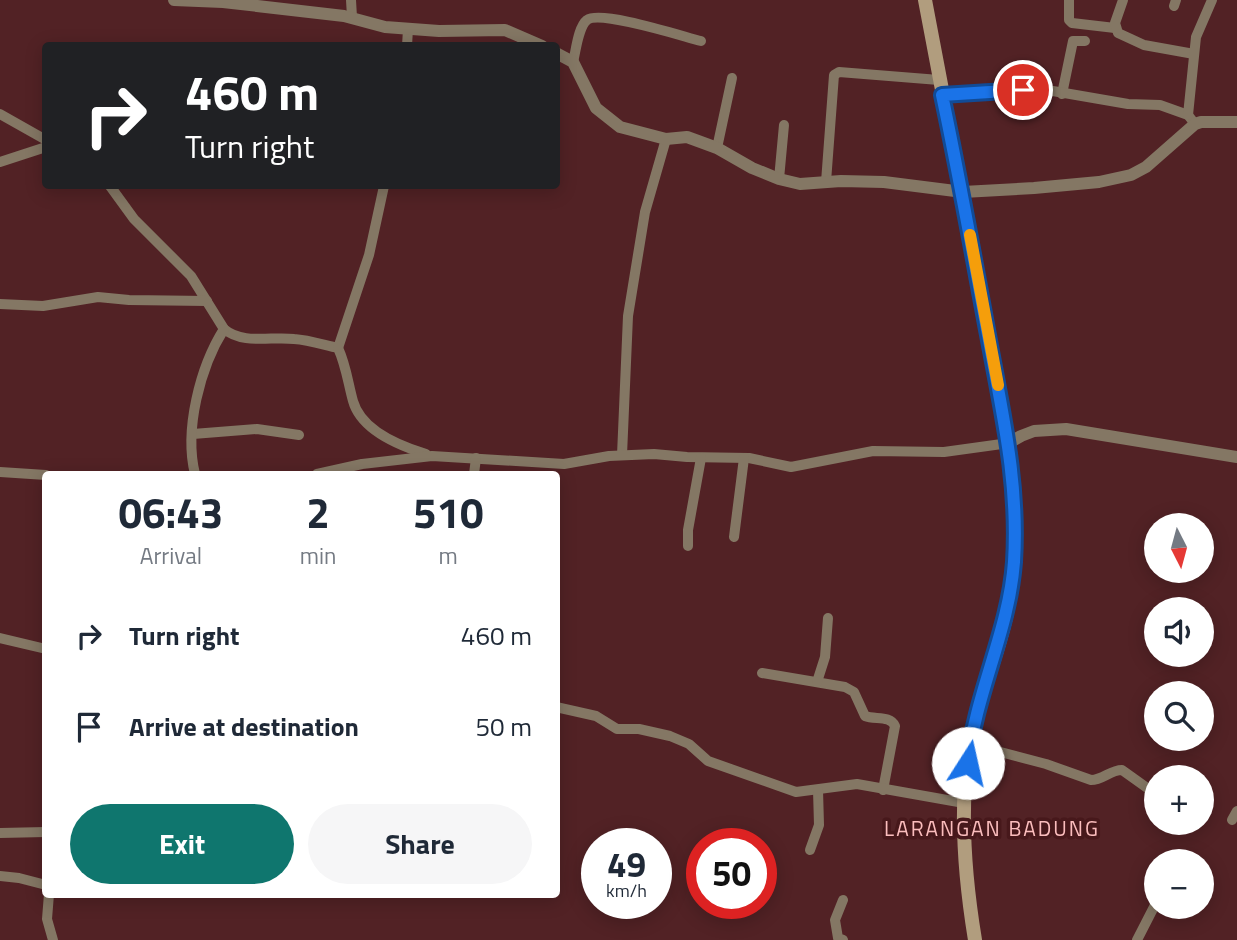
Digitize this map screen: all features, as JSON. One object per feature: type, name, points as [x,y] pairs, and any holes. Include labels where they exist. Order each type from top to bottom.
[{"type":"main road","points":[[925,0],[963,192],[1015,486],[1009,597],[970,744],[964,803],[967,872],[975,940]]},
{"type":"street","points":[[174,0],[223,2],[352,18],[385,27],[439,31],[505,30],[533,42]]},
{"type":"street","points":[[351,0],[352,18]]},
{"type":"street","points":[[1069,0],[1069,20],[1072,23],[1115,28],[1123,36],[1144,45],[1194,54]]},
{"type":"street","points":[[1115,28],[1123,0]]},
{"type":"street","points":[[560,54],[573,62],[596,108],[620,127],[666,139],[687,137],[717,148],[752,168],[779,179],[800,184],[884,182],[963,192],[1034,188],[1125,177],[1146,167],[1191,120],[1196,37],[1212,0]]},
{"type":"street","points":[[573,62],[582,28],[585,21],[591,18],[607,17],[701,41]]},
{"type":"street","points":[[407,42],[408,29]]},
{"type":"street","points":[[1062,94],[1073,41],[1084,41]]},
{"type":"street","points":[[826,182],[834,75],[839,72],[939,80]]},
{"type":"street","points":[[717,148],[732,78]]},
{"type":"street","points":[[942,95],[1041,90],[1128,104],[1160,105],[1201,122],[1237,122]]},
{"type":"street","points":[[0,114],[42,138]]},
{"type":"street","points":[[779,179],[784,125]]},
{"type":"street","points":[[622,455],[628,316],[645,212],[666,139]]},
{"type":"street","points":[[0,162],[42,148]]},
{"type":"street","points":[[112,189],[134,219],[191,276],[229,333],[246,337],[295,339],[338,348]]},
{"type":"street","points":[[384,189],[369,255],[338,348],[343,358],[354,405],[362,417],[392,441],[432,456]]},
{"type":"street","points":[[0,304],[43,306],[98,297],[207,301]]},
{"type":"street","points":[[194,471],[193,435],[198,390],[205,366],[224,329]]},
{"type":"street","points":[[193,435],[257,429],[299,435]]},
{"type":"street","points":[[330,471],[362,464],[432,456],[564,464],[622,455],[654,454],[744,458],[791,467],[873,451],[944,452],[1009,443],[1034,431],[1066,429],[1237,457]]},
{"type":"street","points":[[474,471],[476,458]]},
{"type":"street","points":[[688,546],[688,530],[701,458]]},
{"type":"street","points":[[734,537],[744,458]]},
{"type":"street","points":[[0,472],[42,475]]},
{"type":"street","points":[[817,682],[825,657],[828,618]]},
{"type":"street","points":[[0,638],[42,648]]},
{"type":"street","points":[[762,673],[845,687],[854,692],[864,716],[893,722],[895,726],[883,789]]},
{"type":"street","points":[[560,708],[596,716],[617,729],[639,729],[670,736],[689,744],[708,761],[796,792],[846,784],[870,785],[964,803]]},
{"type":"street","points":[[970,744],[1046,764],[1091,780],[1098,780],[1110,772],[1122,770],[1144,786]]},
{"type":"street","points":[[810,850],[819,825],[818,790]]},
{"type":"street","points":[[0,833],[42,832]]},
{"type":"street","points":[[0,876],[42,884]]},
{"type":"street","points":[[49,898],[47,919],[53,940]]},
{"type":"street","points":[[843,900],[835,920],[838,937],[843,940]]},
{"type":"street","points":[[1137,940],[1148,919]]},
{"type":"slow traffic","points":[[970,235],[998,385]]},
{"type":"district","name":"LARANGAN BADUNG","points":[[992,829]]},
{"type":"route","points":[[968,763],[984,689],[1008,607],[1014,564],[1015,486],[963,192],[942,95],[1023,90]]}]
